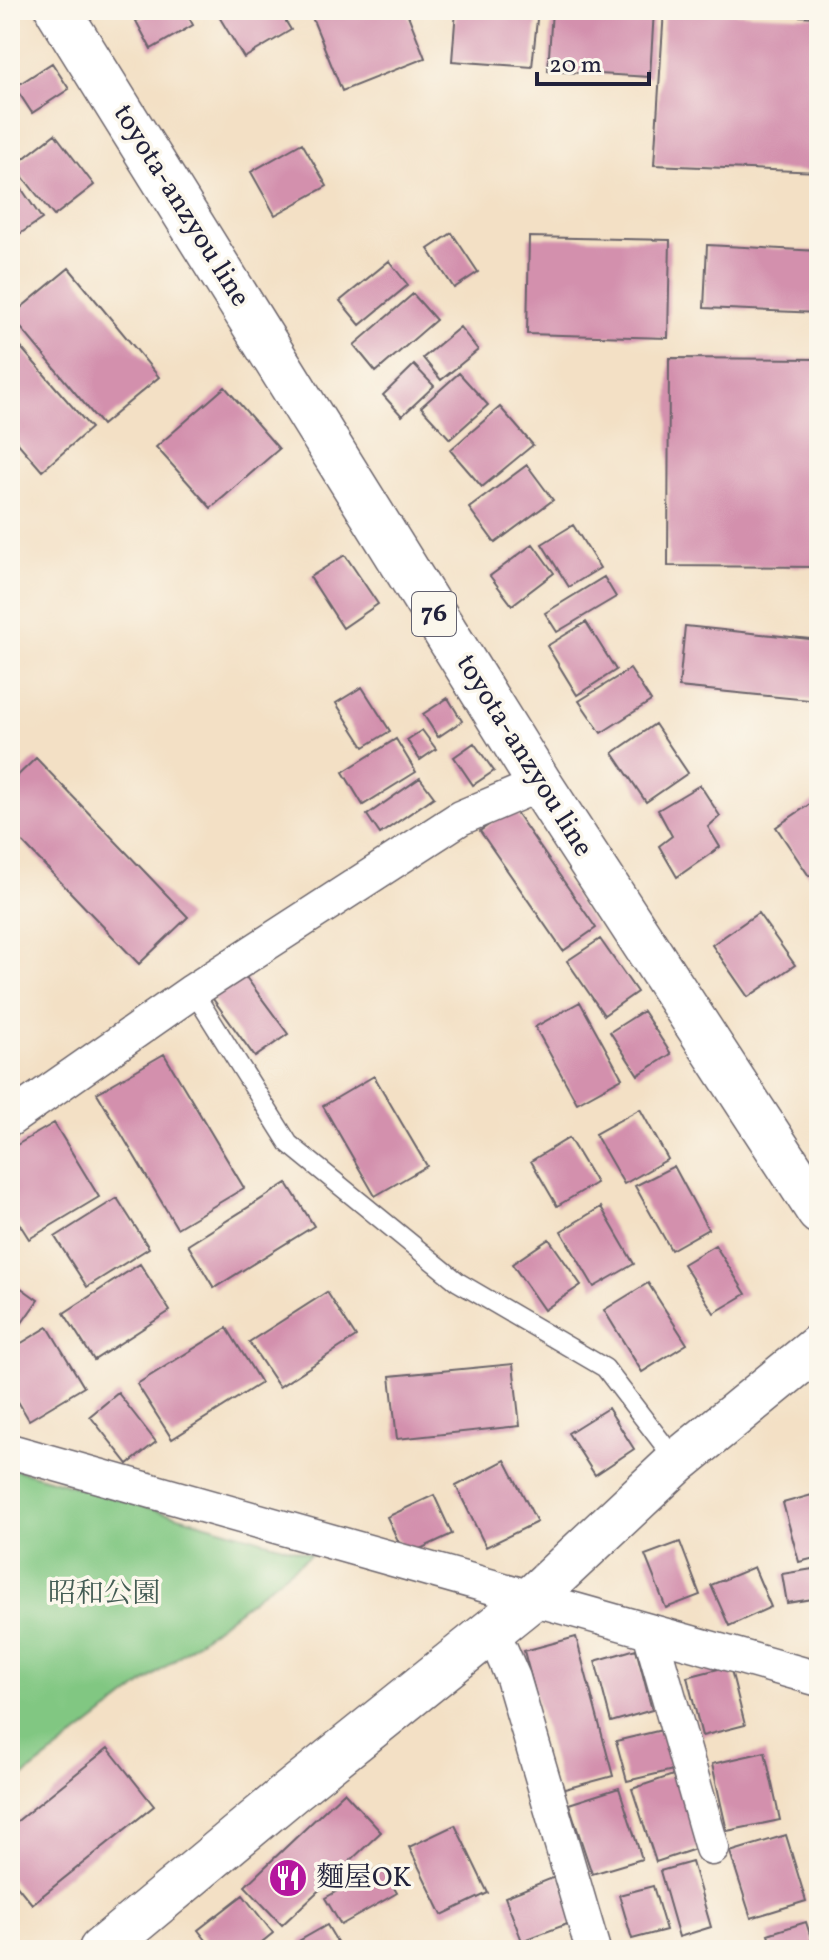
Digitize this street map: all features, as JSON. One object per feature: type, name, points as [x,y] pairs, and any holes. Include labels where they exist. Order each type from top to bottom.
[{"type":"main road","name":"toyota-anzyou line","points":[[58,10],[540,784],[819,1212]]},
{"type":"main road","points":[[101,1950],[531,1599],[677,1462],[819,1346]]},
{"type":"street","points":[[10,1119],[193,991],[460,818],[540,784]]},
{"type":"street","points":[[10,1451],[819,1679]]},
{"type":"street","points":[[492,1630],[513,1678],[593,1950]]},
{"type":"street","points":[[650,1632],[712,1848]]},
{"type":"lane","points":[[193,991],[289,1144],[458,1282],[605,1368],[677,1462]]},
{"type":"green space","name":"昭和公園","points":[[10,1468],[311,1554],[10,1787]]},
{"type":"building","points":[[156,10],[185,10],[193,25],[151,49],[136,21]]},
{"type":"building","points":[[215,10],[279,10],[291,30],[244,58]]},
{"type":"building","points":[[309,10],[406,10],[425,58],[342,91]]},
{"type":"building","points":[[456,10],[538,10],[532,67],[452,61]]},
{"type":"building","points":[[552,10],[654,10],[650,77],[548,71]]},
{"type":"building","points":[[664,10],[819,17],[819,172],[654,165]]},
{"type":"building","points":[[52,63],[69,89],[32,113],[15,87]]},
{"type":"building","points":[[55,134],[94,185],[54,216],[14,166]]},
{"type":"building","points":[[302,143],[327,186],[275,215],[251,172]]},
{"type":"building","points":[[19,185],[42,219],[15,237],[10,229],[10,191]]},
{"type":"building","points":[[452,233],[478,272],[454,288],[428,249]]},
{"type":"building","points":[[529,237],[670,240],[668,338],[527,334]]},
{"type":"building","points":[[707,245],[819,251],[819,313],[704,308]]},
{"type":"building","points":[[389,261],[408,285],[360,325],[340,301]]},
{"type":"building","points":[[69,268],[159,377],[102,425],[11,316]]},
{"type":"building","points":[[413,294],[436,320],[376,372],[354,345]]},
{"type":"building","points":[[460,327],[478,350],[441,380],[423,358]]},
{"type":"building","points":[[10,335],[91,428],[42,471],[10,434]]},
{"type":"building","points":[[669,358],[819,359],[819,567],[668,566]]},
{"type":"building","points":[[414,365],[434,386],[402,416],[383,395]]},
{"type":"building","points":[[459,373],[488,405],[450,439],[421,407]]},
{"type":"building","points":[[225,387],[279,449],[211,508],[156,447]]},
{"type":"building","points":[[500,407],[533,445],[482,487],[450,450]]},
{"type":"building","points":[[527,465],[553,500],[495,543],[469,508]]},
{"type":"building","points":[[573,525],[600,568],[569,587],[542,544]]},
{"type":"building","points":[[533,544],[554,573],[512,605],[490,576]]},
{"type":"building","points":[[345,555],[378,604],[343,628],[310,577]]},
{"type":"building","points":[[604,577],[616,597],[557,632],[545,613]]},
{"type":"building","points":[[586,622],[616,670],[577,695],[547,646]]},
{"type":"building","points":[[685,626],[819,640],[819,701],[679,687]]},
{"type":"building","points":[[630,669],[651,701],[601,733],[579,701]]},
{"type":"building","points":[[362,687],[390,731],[364,747],[336,703]]},
{"type":"building","points":[[448,698],[462,721],[438,737],[423,714]]},
{"type":"building","points":[[655,724],[688,773],[646,802],[613,753]]},
{"type":"building","points":[[422,730],[436,749],[420,760],[407,740]]},
{"type":"building","points":[[396,739],[416,772],[363,805],[343,772]]},
{"type":"building","points":[[474,743],[494,771],[473,785],[454,757]]},
{"type":"building","points":[[36,758],[188,917],[139,964],[10,829],[10,783]]},
{"type":"building","points":[[420,778],[434,797],[380,834],[367,815]]},
{"type":"building","points":[[700,785],[720,816],[708,827],[720,847],[677,877],[659,846],[672,836],[658,810]]},
{"type":"building","points":[[819,798],[819,869],[809,876],[776,827]]},
{"type":"building","points":[[513,808],[596,928],[563,951],[480,831]]},
{"type":"building","points":[[758,913],[795,965],[748,997],[712,945]]},
{"type":"building","points":[[600,939],[637,992],[604,1015],[567,961]]},
{"type":"building","points":[[240,969],[288,1034],[255,1057],[208,992]]},
{"type":"building","points":[[580,1002],[622,1078],[577,1103],[535,1027]]},
{"type":"building","points":[[643,1011],[671,1054],[638,1075],[610,1032]]},
{"type":"building","points":[[164,1054],[244,1188],[177,1228],[97,1093]]},
{"type":"building","points":[[374,1076],[427,1166],[375,1196],[323,1106]]},
{"type":"building","points":[[640,1109],[668,1159],[624,1184],[595,1134]]},
{"type":"building","points":[[54,1123],[99,1197],[29,1239],[10,1209],[10,1149]]},
{"type":"building","points":[[569,1138],[596,1183],[557,1206],[531,1161]]},
{"type":"building","points":[[674,1166],[708,1229],[671,1250],[635,1186]]},
{"type":"building","points":[[287,1183],[314,1226],[214,1288],[188,1245]]},
{"type":"building","points":[[117,1198],[149,1248],[87,1287],[55,1237]]},
{"type":"building","points":[[601,1207],[634,1264],[594,1287],[561,1231]]},
{"type":"building","points":[[549,1239],[581,1285],[544,1310],[512,1264]]},
{"type":"building","points":[[715,1245],[746,1294],[714,1313],[683,1264]]},
{"type":"building","points":[[140,1264],[170,1311],[94,1360],[64,1313]]},
{"type":"building","points":[[10,1280],[38,1300],[19,1327],[10,1321]]},
{"type":"building","points":[[648,1283],[687,1344],[642,1372],[604,1310]]},
{"type":"building","points":[[327,1292],[356,1337],[279,1387],[249,1342]]},
{"type":"building","points":[[48,1327],[84,1387],[29,1420],[10,1388],[10,1350]]},
{"type":"building","points":[[227,1328],[261,1383],[172,1439],[137,1384]]},
{"type":"building","points":[[513,1364],[520,1426],[397,1439],[390,1376]]},
{"type":"building","points":[[118,1393],[156,1442],[128,1464],[90,1416]]},
{"type":"building","points":[[608,1408],[634,1449],[595,1475],[568,1433]]},
{"type":"building","points":[[505,1460],[537,1522],[486,1547],[456,1486]]},
{"type":"building","points":[[819,1493],[819,1557],[799,1562],[783,1503]]},
{"type":"building","points":[[434,1495],[452,1534],[405,1556],[387,1517]]},
{"type":"building","points":[[680,1542],[700,1595],[666,1608],[645,1555]]},
{"type":"building","points":[[754,1567],[771,1607],[729,1626],[711,1585]]},
{"type":"building","points":[[819,1568],[819,1598],[787,1603],[782,1574]]},
{"type":"building","points":[[576,1637],[613,1776],[561,1790],[524,1651]]},
{"type":"building","points":[[636,1649],[652,1710],[611,1722],[595,1661]]},
{"type":"building","points":[[730,1666],[745,1725],[702,1736],[687,1677]]},
{"type":"building","points":[[662,1730],[673,1770],[627,1781],[616,1741]]},
{"type":"building","points":[[108,1748],[154,1806],[32,1904],[10,1877],[10,1827]]},
{"type":"building","points":[[765,1752],[780,1820],[727,1831],[712,1764]]},
{"type":"building","points":[[679,1773],[704,1846],[656,1862],[632,1789]]},
{"type":"building","points":[[619,1788],[642,1859],[592,1874],[569,1804]]},
{"type":"building","points":[[344,1792],[381,1832],[282,1925],[245,1886]]},
{"type":"building","points":[[455,1825],[488,1893],[442,1915],[409,1847]]},
{"type":"building","points":[[786,1835],[806,1901],[751,1918],[730,1852]]},
{"type":"building","points":[[692,1862],[711,1927],[679,1937],[660,1871]]},
{"type":"building","points":[[381,1866],[397,1893],[341,1925],[325,1898]]},
{"type":"building","points":[[560,1875],[578,1920],[522,1941],[505,1897]]},
{"type":"building","points":[[653,1886],[666,1930],[632,1939],[619,1895]]},
{"type":"building","points":[[243,1895],[273,1933],[252,1950],[214,1950],[198,1930]]},
{"type":"building","points":[[806,1922],[815,1950],[773,1950],[768,1934]]},
{"type":"building","points":[[327,1925],[342,1950],[304,1950],[299,1941]]},
{"type":"place","name":"麵屋OK","points":[[288,1878]]}]
